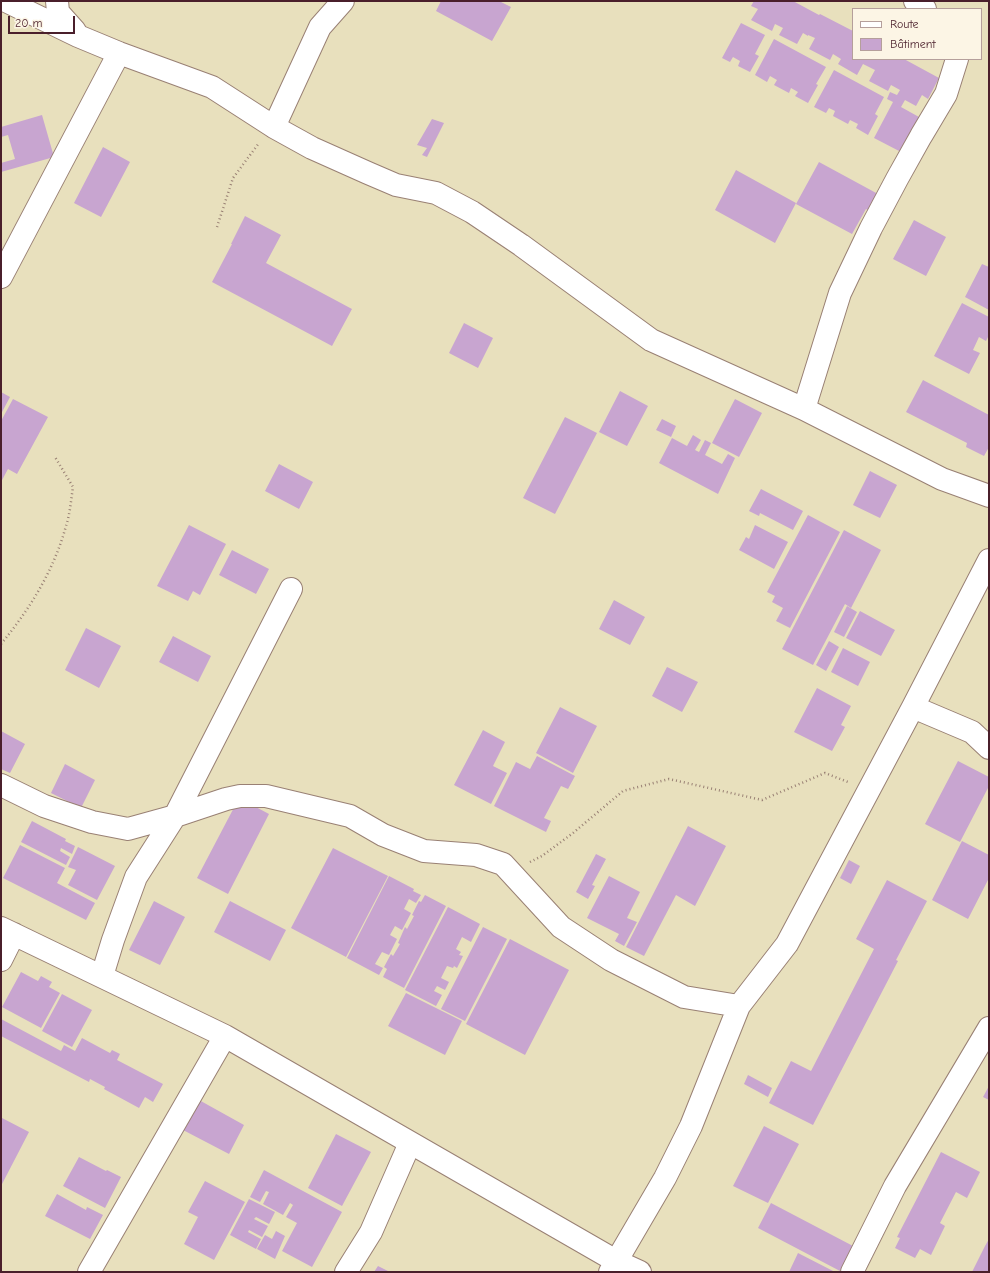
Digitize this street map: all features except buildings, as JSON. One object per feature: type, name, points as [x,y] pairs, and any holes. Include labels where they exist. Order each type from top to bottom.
[{"type":"street","points":[[6,1],[78,36],[119,53],[212,87],[274,127],[312,148],[396,185],[436,193],[472,212],[521,245],[651,340],[804,408],[942,479],[989,496]]},
{"type":"street","points":[[57,1],[58,12],[78,36]]},
{"type":"street","points":[[274,127],[320,27],[343,1]]},
{"type":"street","points":[[915,1],[924,8]]},
{"type":"street","points":[[1,277],[119,53]]},
{"type":"street","points":[[804,408],[840,293],[871,228],[897,179],[920,136],[946,94],[957,60]]},
{"type":"street","points":[[613,1266],[665,1178],[691,1126],[739,1006],[787,944],[989,560]]},
{"type":"street","points":[[102,976],[113,940],[136,877],[175,816],[291,589]]},
{"type":"street","points":[[913,707],[972,732],[989,748]]},
{"type":"street","points":[[1,785],[44,806],[92,822],[128,829],[240,796],[266,796],[350,816],[383,834],[424,851],[476,855],[503,864],[561,927],[611,960],[684,997],[739,1006]]},
{"type":"street","points":[[1,960],[8,931],[225,1036],[410,1143],[613,1266],[640,1272]]},
{"type":"street","points":[[852,1272],[895,1186],[989,1028]]},
{"type":"street","points":[[90,1272],[225,1036]]},
{"type":"street","points":[[346,1272],[371,1232],[410,1143]]},
{"type":"path","points":[[217,227],[233,178],[256,147],[274,127]]},
{"type":"path","points":[[1,644],[17,625],[50,572],[66,526],[73,487],[55,457]]},
{"type":"path","points":[[510,872],[542,856],[573,833],[623,791],[669,779],[762,800],[825,773],[869,790]]}]
